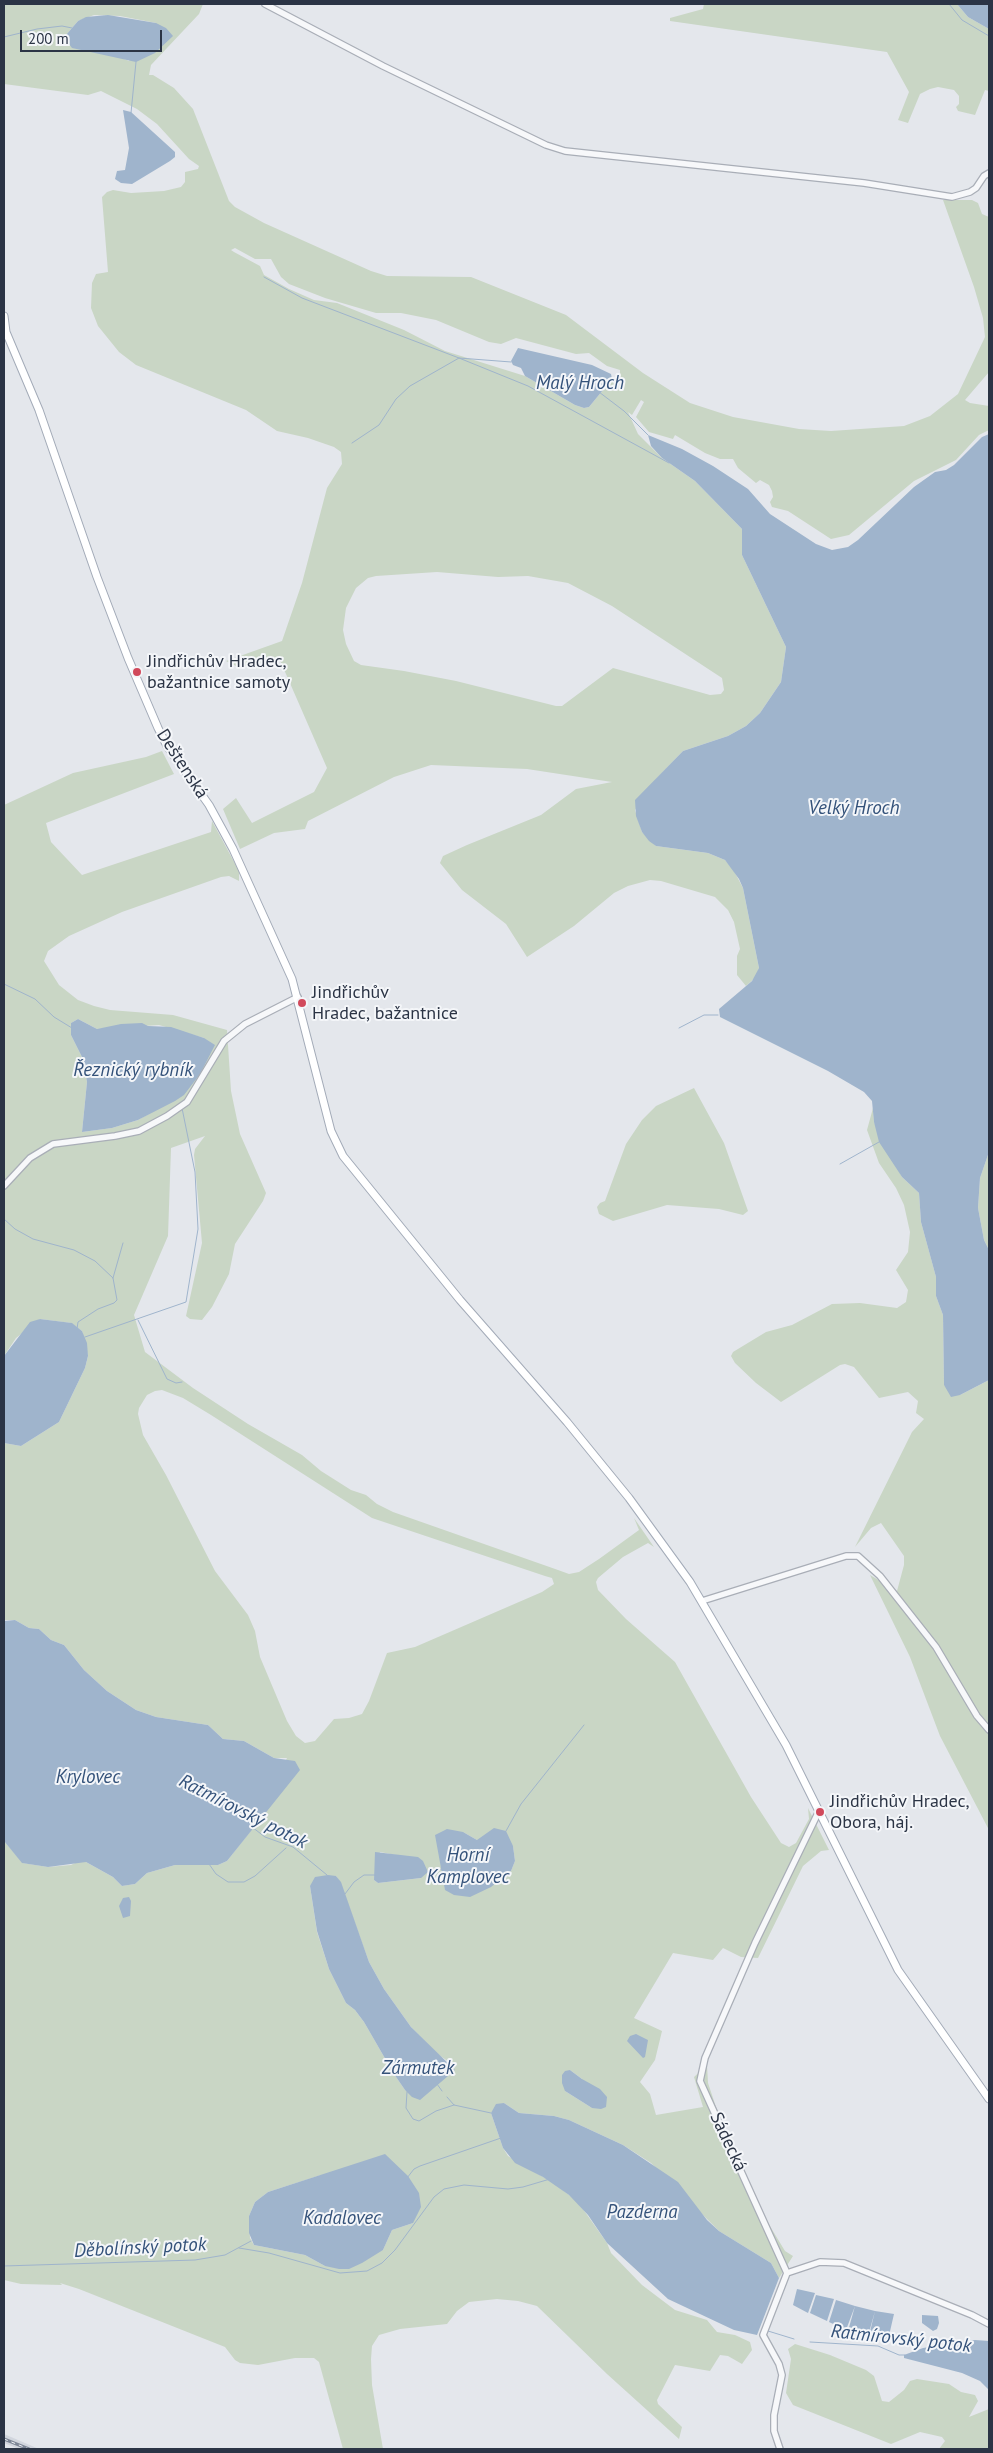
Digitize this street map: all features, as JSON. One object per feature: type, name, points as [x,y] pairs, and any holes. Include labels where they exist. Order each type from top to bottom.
[{"type":"main road","name":"Deštenská","points":[[4,316],[5,330],[39,410],[81,536],[128,658],[166,746],[209,805],[233,849],[298,997],[331,1131],[342,1156],[460,1300],[567,1422],[623,1490],[702,1601],[786,1745],[818,1813],[898,1970],[989,2099]]},
{"type":"street","points":[[265,4],[383,66],[546,144],[565,151],[864,183],[952,197],[970,192],[989,173]]},
{"type":"street","points":[[4,1186],[30,1158],[44,1148],[67,1140],[115,1136],[139,1131],[167,1116],[187,1102],[224,1041],[245,1024],[298,997]]},
{"type":"street","points":[[702,1601],[846,1556],[858,1556],[880,1576],[936,1646],[977,1716],[989,1730]]},
{"type":"street","name":"Sádecká","points":[[787,2273],[700,2081],[704,2058],[818,1813]]},
{"type":"street","points":[[780,2449],[774,2431],[774,2415],[782,2375],[779,2364],[763,2335],[787,2273],[820,2262],[844,2263],[972,2315],[989,2324]]},
{"type":"shaded area","points":[[4,2434],[39,2449],[19,2449],[4,2443]]},
{"type":"green space","points":[[4,4],[203,4],[199,14],[151,65],[149,75],[153,75],[174,88],[193,109],[229,201],[235,207],[264,223],[371,271],[387,276],[471,277],[566,315],[643,373],[690,403],[733,417],[799,429],[831,431],[904,426],[930,416],[958,394],[985,337],[983,318],[974,287],[943,200],[972,200],[978,203],[982,214],[989,217],[989,372],[965,400],[970,403],[989,406],[989,430],[979,435],[956,460],[914,481],[849,535],[831,539],[788,511],[772,507],[770,502],[773,497],[769,485],[760,480],[756,483],[738,468],[733,459],[720,459],[705,453],[675,435],[673,439],[649,432],[636,417],[644,402],[641,400],[632,415],[628,412],[638,434],[662,458],[695,481],[742,529],[742,555],[786,647],[781,682],[760,713],[746,726],[728,736],[683,751],[657,778],[635,810],[642,832],[656,846],[708,853],[725,860],[733,869],[743,888],[759,968],[756,977],[746,986],[737,975],[737,956],[740,949],[734,922],[728,910],[715,897],[661,881],[650,880],[628,886],[614,893],[574,926],[527,957],[506,924],[462,890],[440,863],[443,856],[541,815],[576,789],[612,782],[527,769],[431,765],[394,777],[308,821],[305,829],[274,833],[240,849],[223,809],[236,798],[252,823],[314,792],[327,768],[279,658],[248,666],[236,666],[226,661],[282,641],[302,583],[327,488],[342,464],[341,452],[334,447],[308,438],[277,431],[246,410],[136,365],[119,352],[98,326],[91,308],[92,283],[96,274],[108,272],[102,197],[107,192],[113,190],[131,193],[164,191],[181,187],[185,182],[185,172],[198,169],[199,166],[189,159],[157,124],[137,109],[101,91],[88,95],[4,84]],"holes":[[[94,15],[120,16],[156,23],[129,61],[66,35],[78,21]],[[235,248],[255,259],[271,259],[281,277],[289,284],[325,298],[376,313],[401,313],[436,320],[489,342],[501,344],[516,338],[576,354],[589,353],[607,366],[620,370],[620,377],[612,379],[589,407],[584,408],[575,405],[525,376],[445,351],[404,330],[337,303],[314,300],[289,289],[264,275],[260,266],[231,250]],[[437,572],[498,577],[528,576],[568,583],[612,606],[722,678],[724,690],[721,694],[710,695],[613,668],[562,706],[556,706],[456,681],[361,665],[354,661],[346,644],[343,630],[346,608],[356,588],[368,578]]]},
{"type":"green space","points":[[704,4],[957,4],[968,17],[989,29],[989,91],[985,90],[975,115],[958,111],[956,107],[959,104],[959,96],[954,90],[938,87],[930,89],[920,94],[908,123],[898,120],[909,92],[887,52],[670,21],[670,18],[703,9]]},
{"type":"green space","points":[[162,751],[174,774],[46,823],[51,842],[82,875],[211,832],[212,821],[239,871],[239,881],[229,876],[221,877],[122,912],[69,936],[48,951],[44,961],[59,985],[78,1000],[110,1010],[173,1015],[227,1030],[231,1091],[240,1134],[266,1193],[263,1201],[235,1244],[229,1274],[212,1307],[202,1320],[190,1319],[186,1316],[202,1243],[194,1155],[195,1149],[205,1136],[171,1148],[168,1236],[134,1315],[145,1352],[193,1388],[248,1424],[302,1455],[321,1471],[351,1490],[366,1495],[377,1504],[393,1512],[569,1574],[579,1572],[639,1530],[634,1518],[654,1547],[648,1543],[623,1557],[598,1578],[596,1582],[598,1590],[626,1619],[675,1662],[751,1797],[781,1843],[789,1847],[796,1843],[809,1819],[808,1808],[829,1850],[821,1851],[803,1866],[758,1958],[741,1957],[723,1948],[713,1960],[673,1953],[634,2018],[662,2031],[655,2060],[640,2082],[650,2094],[656,2115],[703,2107],[694,2077],[707,2065],[708,2083],[716,2107],[765,2218],[785,2251],[793,2256],[779,2278],[771,2263],[719,2231],[651,2163],[623,2145],[569,2120],[554,2116],[519,2113],[504,2103],[491,2113],[503,2148],[508,2156],[555,2184],[578,2202],[607,2243],[611,2253],[642,2285],[675,2310],[707,2320],[717,2332],[735,2335],[750,2342],[752,2350],[742,2364],[728,2356],[720,2355],[710,2371],[675,2365],[657,2400],[658,2404],[682,2427],[679,2439],[607,2374],[537,2306],[518,2301],[497,2299],[469,2302],[457,2311],[447,2324],[400,2329],[379,2335],[372,2346],[371,2359],[372,2385],[383,2449],[343,2449],[319,2362],[314,2358],[295,2358],[258,2365],[240,2363],[235,2360],[225,2347],[79,2289],[60,2283],[62,2285],[21,2284],[4,2280],[4,1841],[23,1863],[48,1867],[71,1865],[79,1861],[86,1862],[113,1877],[122,1886],[135,1884],[147,1873],[175,1865],[218,1865],[227,1861],[253,1828],[287,1758],[274,1758],[244,1741],[223,1739],[208,1725],[156,1717],[136,1710],[107,1691],[84,1670],[64,1645],[51,1640],[39,1629],[29,1628],[15,1620],[4,1620],[4,1443],[21,1446],[59,1422],[85,1368],[88,1356],[82,1331],[71,1323],[40,1319],[16,1338],[4,1356],[4,805],[73,773],[146,757]],"holes":[[[78,1019],[97,1029],[159,1025],[204,1038],[184,1094],[138,1120],[112,1128],[82,1132],[87,1082],[83,1059],[71,1035],[71,1023]],[[162,1390],[183,1398],[372,1518],[552,1578],[554,1584],[542,1592],[415,1647],[387,1653],[369,1701],[362,1714],[349,1718],[334,1719],[315,1741],[305,1743],[296,1736],[287,1721],[260,1657],[255,1631],[248,1615],[215,1571],[166,1475],[143,1435],[138,1414],[139,1408],[147,1395]],[[463,1832],[477,1840],[513,1846],[515,1861],[511,1871]],[[380,1852],[401,1856],[421,1878],[378,1883],[374,1880]],[[336,1876],[340,1882],[369,1962],[384,1989],[411,2027],[436,2053],[449,2062],[436,2084],[420,2099],[405,2090],[364,2022],[355,2010],[346,2003],[329,1969],[317,1932],[310,1886]],[[570,2070],[582,2079],[592,2108],[565,2091]],[[321,2175],[413,2223],[392,2230],[383,2250],[325,2266],[305,2255],[254,2245],[250,2238],[249,2216],[255,2202],[268,2192]]]},
{"type":"green space","points":[[694,1088],[724,1143],[748,1211],[743,1215],[719,1209],[667,1205],[613,1221],[599,1214],[597,1207],[605,1201],[626,1144],[642,1120],[656,1106]]},
{"type":"green space","points":[[873,1108],[874,1122],[902,1177],[919,1193],[921,1222],[936,1277],[936,1296],[943,1315],[944,1385],[960,1395],[989,1380],[989,1830],[940,1736],[910,1657],[870,1575],[897,1591],[904,1565],[904,1556],[881,1523],[871,1528],[855,1547],[912,1432],[924,1419],[916,1413],[918,1401],[908,1392],[879,1398],[854,1367],[845,1364],[840,1365],[781,1402],[756,1383],[735,1363],[731,1356],[733,1352],[766,1332],[792,1325],[832,1304],[860,1303],[897,1308],[906,1302],[908,1290],[896,1270],[908,1252],[910,1232],[904,1205],[896,1188],[879,1163],[867,1130]]},
{"type":"green space","points":[[989,1152],[989,1250],[984,1240],[978,1208],[980,1178]]},
{"type":"green space","points":[[795,2344],[830,2355],[866,2370],[874,2376],[882,2401],[889,2402],[904,2390],[910,2381],[917,2379],[949,2384],[961,2392],[975,2395],[978,2401],[969,2417],[989,2409],[989,2449],[939,2449],[945,2441],[942,2437],[920,2432],[891,2444],[793,2405],[786,2393],[791,2359],[788,2349]]},
{"type":"water","points":[[957,4],[989,4],[989,29],[968,17]]},
{"type":"water","points":[[108,15],[156,23],[166,28],[173,36],[155,53],[136,62],[72,48],[66,40],[66,35],[78,21],[86,17]]},
{"type":"water","points":[[123,110],[131,112],[175,152],[175,157],[170,161],[132,184],[121,183],[115,179],[117,171],[125,170],[129,148]]},
{"type":"water","name":"Malý Hroch","points":[[518,348],[592,365],[611,374],[612,379],[589,407],[584,408],[575,405],[525,376],[521,368],[513,365],[511,361]]},
{"type":"water","name":"Velký Hroch","points":[[989,434],[989,1152],[980,1178],[978,1208],[984,1240],[989,1250],[989,1380],[960,1395],[951,1397],[944,1385],[943,1315],[936,1296],[936,1277],[921,1222],[919,1193],[902,1177],[879,1142],[874,1122],[872,1101],[864,1092],[828,1071],[720,1017],[719,1009],[752,981],[759,968],[743,888],[739,879],[725,860],[708,853],[656,846],[642,832],[636,816],[635,800],[683,751],[728,736],[746,726],[760,713],[781,682],[786,647],[742,555],[742,529],[695,481],[662,458],[651,446],[648,435],[682,449],[713,466],[748,489],[770,514],[816,544],[832,550],[848,547],[858,540],[914,487],[935,472],[946,470],[954,465],[982,437]]},
{"type":"water","name":"Řeznický rybník","points":[[78,1019],[97,1029],[121,1024],[142,1023],[148,1026],[171,1027],[204,1038],[215,1045],[200,1074],[184,1095],[175,1101],[138,1120],[112,1128],[82,1132],[87,1082],[83,1059],[71,1035],[71,1023]]},
{"type":"water","points":[[40,1319],[72,1323],[82,1331],[87,1343],[88,1356],[85,1368],[59,1422],[21,1446],[4,1443],[4,1356],[30,1322]]},
{"type":"water","name":"Krylovec","points":[[15,1620],[29,1628],[39,1629],[51,1640],[64,1645],[84,1670],[107,1691],[136,1710],[156,1717],[208,1725],[223,1739],[244,1741],[274,1758],[295,1761],[300,1770],[227,1861],[218,1865],[175,1865],[147,1873],[135,1884],[122,1886],[113,1877],[86,1862],[48,1867],[22,1863],[4,1841],[4,1621]]},
{"type":"water","name":"Horní Kamplovec","points":[[494,1828],[506,1831],[513,1846],[515,1861],[511,1871],[491,1887],[470,1897],[454,1895],[445,1890],[435,1835],[447,1829],[463,1832],[477,1840]]},
{"type":"water","points":[[375,1852],[418,1857],[423,1861],[428,1872],[421,1878],[378,1883],[374,1880]]},
{"type":"water","name":"Zármutek","points":[[336,1876],[341,1882],[369,1962],[384,1989],[411,2027],[455,2070],[420,2100],[412,2097],[405,2090],[364,2022],[355,2010],[346,2003],[329,1969],[317,1931],[310,1886],[315,1877]]},
{"type":"water","points":[[129,1897],[131,1901],[130,1916],[123,1918],[119,1906],[123,1898]]},
{"type":"water","points":[[636,2034],[648,2040],[645,2057],[643,2058],[627,2041],[630,2036]]},
{"type":"water","points":[[570,2070],[600,2089],[607,2097],[606,2107],[601,2109],[592,2108],[565,2091],[562,2075],[565,2071]]},
{"type":"water","name":"Pazderna","points":[[504,2103],[519,2113],[554,2116],[569,2120],[623,2145],[678,2182],[707,2220],[719,2231],[771,2263],[779,2278],[757,2335],[734,2330],[668,2299],[607,2243],[588,2215],[569,2195],[543,2177],[515,2163],[503,2148],[491,2113],[496,2104]]},
{"type":"water","name":"Kadalovec","points":[[385,2154],[408,2176],[419,2193],[421,2207],[413,2223],[392,2230],[383,2250],[349,2269],[339,2269],[325,2266],[305,2255],[254,2245],[249,2233],[249,2216],[255,2202],[268,2192]]},
{"type":"water","points":[[797,2289],[815,2293],[808,2313],[793,2305]]},
{"type":"water","points":[[816,2295],[834,2299],[827,2321],[810,2313]]},
{"type":"water","points":[[836,2300],[855,2306],[846,2330],[829,2322]]},
{"type":"water","points":[[855,2306],[875,2311],[868,2336],[848,2331]]},
{"type":"water","points":[[875,2311],[894,2314],[888,2340],[869,2336]]},
{"type":"water","points":[[922,2315],[938,2316],[939,2323],[937,2329],[933,2331],[922,2323]]},
{"type":"water","points":[[975,2340],[989,2341],[989,2390],[980,2381],[962,2373],[904,2358],[904,2355],[923,2348]]},
{"type":"waterway","points":[[949,4],[962,20],[989,36]]},
{"type":"waterway","points":[[4,37],[37,29],[62,26],[72,28]]},
{"type":"waterway","points":[[131,113],[136,62]]},
{"type":"waterway","points":[[264,277],[302,298],[459,358],[511,362]]},
{"type":"waterway","points":[[352,443],[379,425],[396,399],[410,386],[459,358],[528,386],[669,463]]},
{"type":"waterway","points":[[599,392],[624,411],[648,435]]},
{"type":"waterway","points":[[4,984],[35,999],[54,1017],[72,1028]]},
{"type":"waterway","points":[[679,1028],[704,1015],[718,1015]]},
{"type":"waterway","points":[[85,1337],[186,1302],[198,1229],[195,1172],[182,1108]]},
{"type":"waterway","points":[[840,1164],[879,1142]]},
{"type":"waterway","points":[[4,1219],[15,1229],[33,1239],[74,1250],[95,1261],[113,1278],[117,1300],[78,1322],[77,1329]]},
{"type":"waterway","points":[[113,1278],[123,1243]]},
{"type":"waterway","points":[[138,1320],[167,1379],[176,1383],[182,1382]]},
{"type":"waterway","points":[[506,1831],[521,1804],[584,1725]]},
{"type":"waterway","name":"Ratmírovský potok","points":[[252,1827],[265,1837],[293,1847],[327,1875]]},
{"type":"waterway","points":[[209,1864],[216,1874],[228,1882],[244,1882],[255,1876],[286,1848]]},
{"type":"waterway","points":[[427,1872],[442,1869]]},
{"type":"waterway","points":[[345,1894],[354,1882],[364,1875],[375,1875]]},
{"type":"waterway","name":"Ratmírovský potok","points":[[437,2084],[442,2091]]},
{"type":"waterway","points":[[407,2092],[406,2108],[413,2119],[419,2121],[436,2111],[454,2105]]},
{"type":"waterway","name":"Ratmírovský potok","points":[[447,2097],[454,2105],[491,2113]]},
{"type":"waterway","name":"Děbolínský potok","points":[[407,2178],[414,2169],[420,2166],[501,2138]]},
{"type":"waterway","points":[[239,2248],[269,2253],[340,2273],[367,2271],[382,2263],[395,2250],[434,2197],[444,2189],[464,2185],[508,2189],[523,2187],[550,2179]]},
{"type":"waterway","name":"Děbolínský potok","points":[[4,2266],[195,2260],[225,2255],[251,2241]]},
{"type":"waterway","name":"Ratmírovský potok","points":[[768,2331],[794,2339]]},
{"type":"waterway","name":"Ratmírovský potok","points":[[810,2342],[878,2346],[899,2355],[905,2355]]},
{"type":"railway","points":[[4,2439],[29,2449]]},
{"type":"place","name":"Jindřichův Hradec, bažantnice samoty","points":[[137,672]]},
{"type":"place","name":"Jindřichův Hradec, bažantnice","points":[[302,1003]]},
{"type":"place","name":"Jindřichův Hradec, Obora, háj.","points":[[820,1812]]}]
